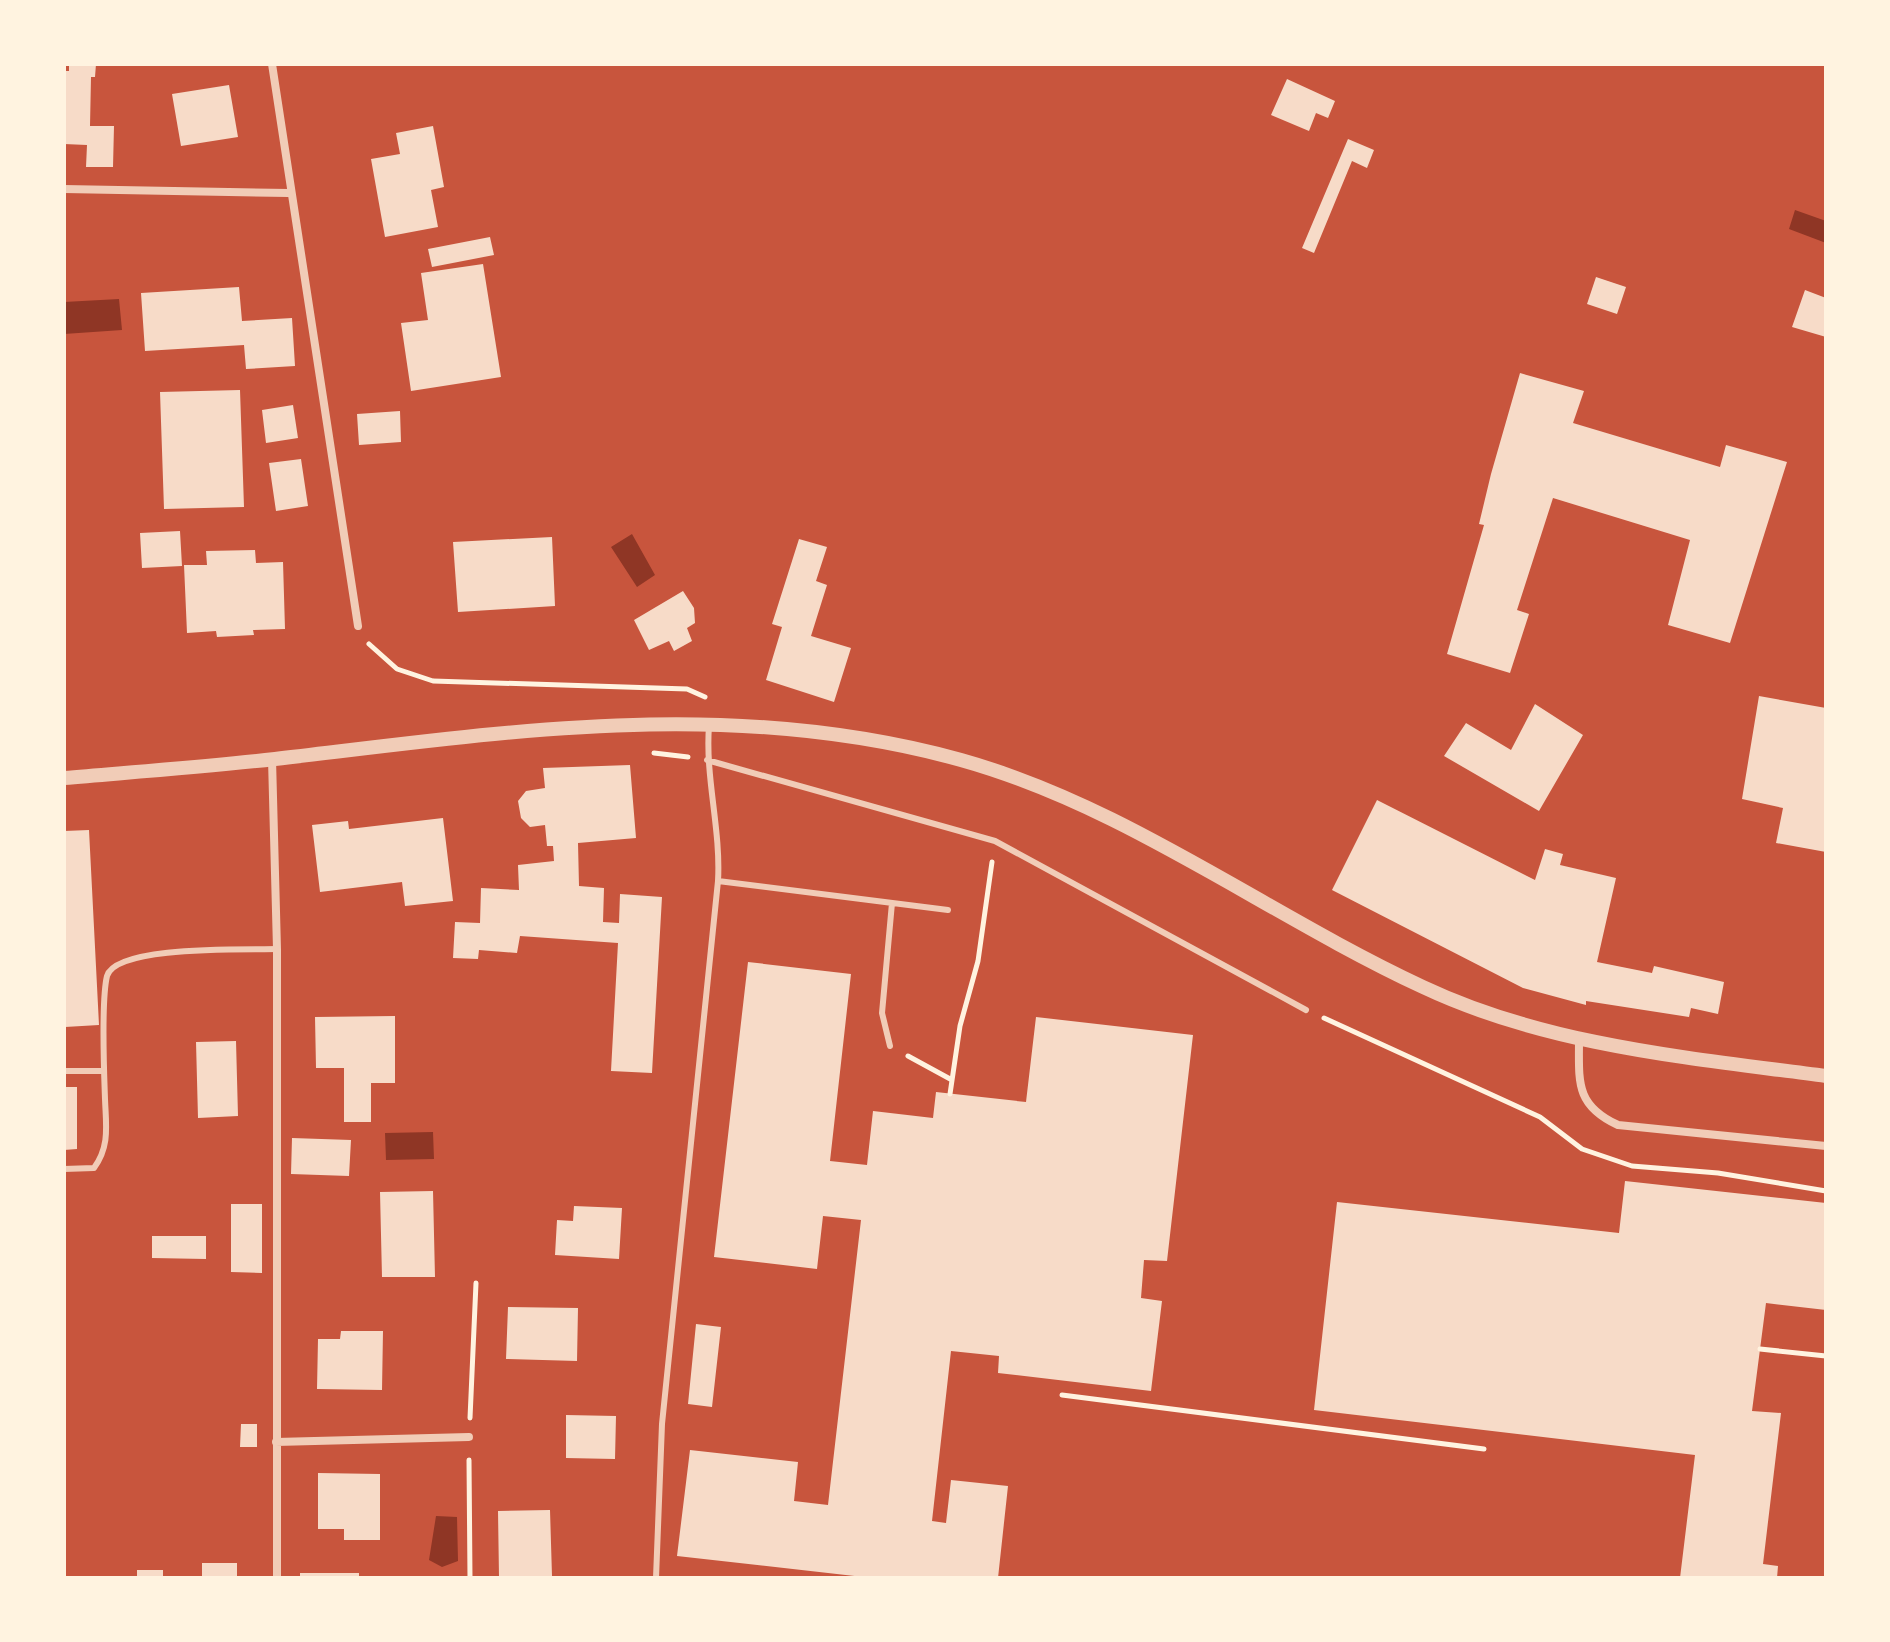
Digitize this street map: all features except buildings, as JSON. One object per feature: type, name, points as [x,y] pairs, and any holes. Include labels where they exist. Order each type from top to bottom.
[{"type":"street","points":[[272,64],[289,193],[358,626]]},
{"type":"street","points":[[64,189],[289,193]]},
{"type":"street","points":[[64,778],[272,759],[488,733],[619,723],[709,722],[910,747],[966,761],[1042,788],[1121,824],[1352,953],[1428,990],[1507,1019],[1579,1039],[1826,1075]]},
{"type":"street","points":[[272,759],[277,949],[277,1578]]},
{"type":"street","points":[[1579,1039],[1579,1076],[1584,1101],[1598,1116],[1618,1125],[1826,1146]]},
{"type":"street","points":[[276,1442],[469,1437]]},
{"type":"lane","points":[[656,1578],[662,1424],[720,861],[707,760],[709,722]]},
{"type":"lane","points":[[707,760],[995,841],[1306,1010]]},
{"type":"lane","points":[[718,881],[948,910]]},
{"type":"lane","points":[[890,1046],[882,1013],[892,903]]},
{"type":"lane","points":[[64,1169],[94,1168],[106,1152],[104,1071],[108,975],[118,962],[147,955],[277,949]]},
{"type":"lane","points":[[64,1071],[104,1071]]},
{"type":"path","points":[[358,626],[373,651],[397,669],[433,681],[687,689],[712,701],[709,722]]},
{"type":"path","points":[[950,1094],[960,1026],[978,961],[995,841]]},
{"type":"path","points":[[1306,1010],[1540,1117],[1582,1149],[1632,1166],[1718,1173],[1826,1191]]},
{"type":"path","points":[[890,1046],[952,1081]]},
{"type":"path","points":[[1760,1349],[1826,1356]]},
{"type":"path","points":[[1062,1395],[1484,1449]]},
{"type":"shaded area","points":[[1795,210],[1826,221],[1826,243],[1789,229]]},
{"type":"shaded area","points":[[119,299],[122,330],[64,334],[64,302]]},
{"type":"shaded area","points":[[632,534],[655,575],[637,587],[611,547]]},
{"type":"shaded area","points":[[433,1132],[434,1159],[386,1160],[385,1133]]},
{"type":"shaded area","points":[[436,1516],[457,1517],[458,1561],[442,1567],[429,1560]]}]
